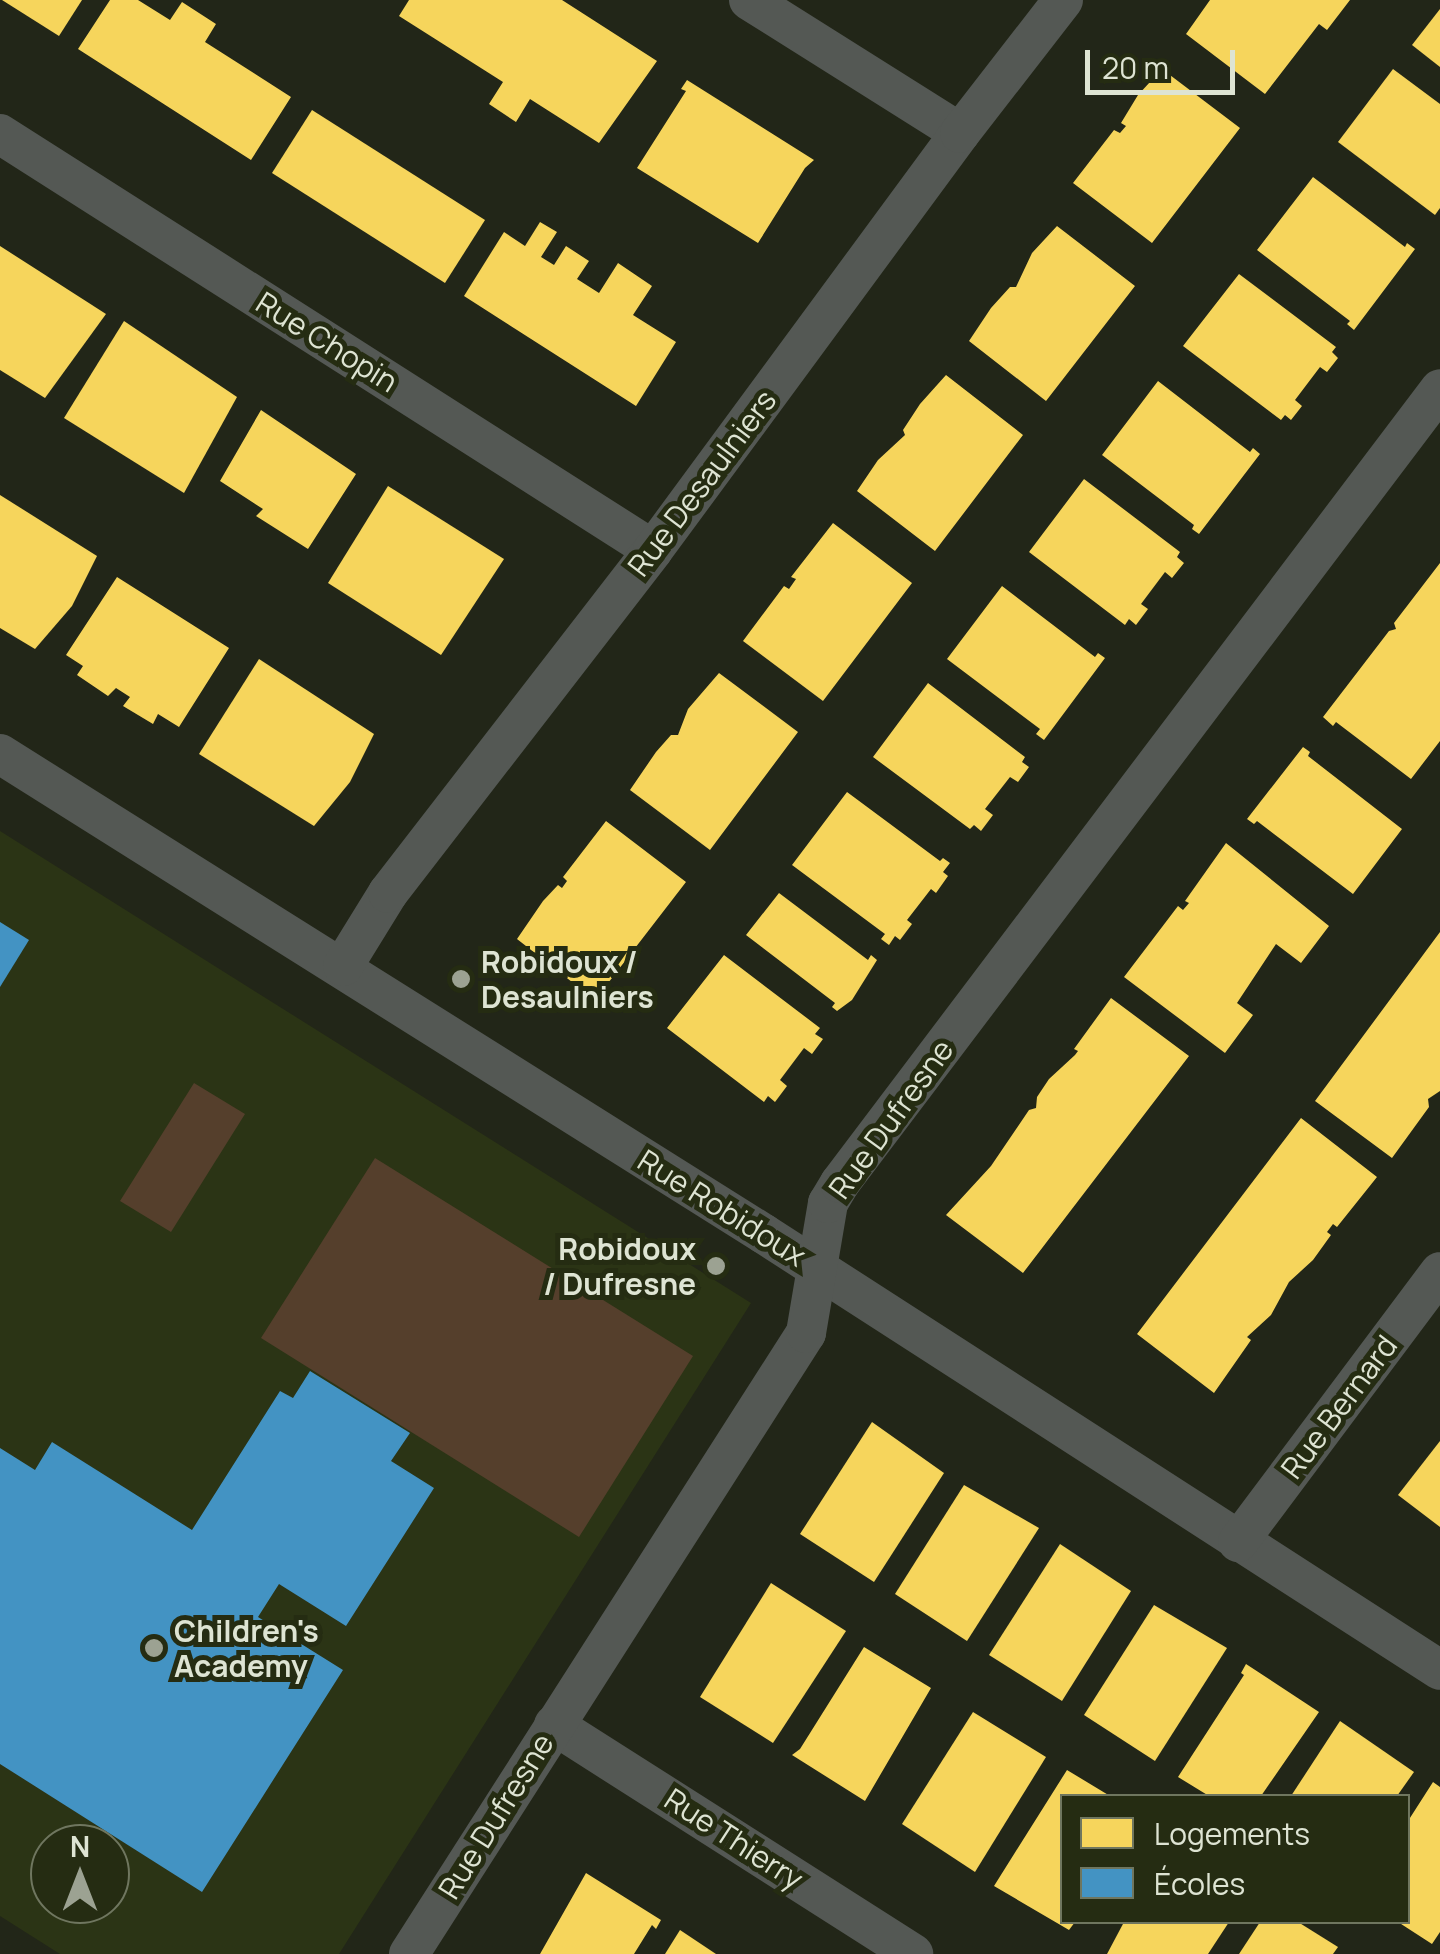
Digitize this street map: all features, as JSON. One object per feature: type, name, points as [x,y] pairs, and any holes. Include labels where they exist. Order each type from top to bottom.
[{"type":"street","points":[[750,0],[960,132]]},
{"type":"street","name":"Rue Desaulniers","points":[[343,966],[388,893],[653,550],[960,132],[1063,0]]},
{"type":"street","name":"Rue Chopin","points":[[0,134],[653,550]]},
{"type":"street","name":"Rue Dufresne","points":[[409,1954],[806,1333],[828,1203],[840,1183],[1440,389]]},
{"type":"street","name":"Rue Robidoux","points":[[0,754],[266,924],[343,966],[1440,1670]]},
{"type":"street","name":"Rue Bernard","points":[[1238,1542],[1440,1272]]},
{"type":"street","name":"Rue Thierry","points":[[554,1725],[913,1954]]},
{"type":"shaded area","points":[[0,831],[751,1303],[339,1954],[60,1954],[0,1916]]},
{"type":"shaded area","points":[[194,1083],[245,1114],[171,1232],[120,1201]]},
{"type":"shaded area","points":[[375,1158],[693,1356],[579,1537],[261,1338]]},
{"type":"building: Logements","points":[[2,0],[82,0],[59,36]]},
{"type":"building: Logements","points":[[110,0],[138,0],[170,20],[182,2],[216,24],[205,42],[291,97],[251,160],[78,49]]},
{"type":"building: Logements","points":[[409,0],[562,0],[657,61],[599,143],[530,99],[516,122],[489,104],[503,82],[399,16]]},
{"type":"building: Logements","points":[[1210,0],[1350,0],[1327,30],[1319,24],[1265,94],[1186,34]]},
{"type":"building: Logements","points":[[1440,9],[1440,67],[1412,45]]},
{"type":"building: Logements","points":[[1162,69],[1240,128],[1152,243],[1073,183],[1114,130],[1120,133],[1126,126],[1121,123],[1138,95]]},
{"type":"building: Logements","points":[[1393,69],[1440,104],[1440,208],[1435,215],[1338,142]]},
{"type":"building: Logements","points":[[687,80],[814,160],[758,243],[637,168],[686,91],[681,89]]},
{"type":"building: Logements","points":[[312,110],[485,220],[445,283],[272,173]]},
{"type":"building: Logements","points":[[1313,177],[1405,247],[1407,243],[1415,249],[1354,330],[1347,324],[1350,321],[1257,250]]},
{"type":"building: Logements","points":[[540,222],[557,232],[541,257],[554,265],[566,246],[589,261],[577,279],[599,293],[618,263],[652,286],[633,315],[676,342],[636,406],[464,296],[504,232],[525,246]]},
{"type":"building: Logements","points":[[1057,226],[1135,286],[1046,401],[969,341],[991,308],[1010,287],[1016,287],[1032,253]]},
{"type":"building: Logements","points":[[0,246],[106,314],[45,398],[0,370]]},
{"type":"building: Logements","points":[[1239,274],[1336,347],[1332,352],[1338,358],[1327,372],[1320,367],[1295,400],[1302,406],[1291,420],[1285,415],[1281,420],[1183,346]]},
{"type":"building: Logements","points":[[124,321],[237,397],[184,493],[64,418]]},
{"type":"building: Logements","points":[[946,375],[1023,435],[935,551],[857,491],[878,460],[905,435],[903,430],[920,404]]},
{"type":"building: Logements","points":[[1158,381],[1250,452],[1253,448],[1260,454],[1199,534],[1192,529],[1194,525],[1102,455]]},
{"type":"building: Logements","points":[[261,410],[356,474],[308,549],[256,516],[263,509],[220,481]]},
{"type":"building: Logements","points":[[1084,479],[1180,552],[1177,557],[1184,563],[1172,578],[1165,572],[1141,604],[1148,609],[1136,625],[1129,619],[1125,625],[1029,552]]},
{"type":"building: Logements","points":[[388,486],[504,559],[441,655],[328,583]]},
{"type":"building: Logements","points":[[0,495],[97,556],[72,606],[35,649],[0,628]]},
{"type":"building: Logements","points":[[833,523],[912,583],[823,701],[743,641],[784,586],[789,589],[796,579],[791,577]]},
{"type":"building: Logements","points":[[1440,563],[1440,741],[1411,779],[1336,722],[1333,726],[1323,717],[1389,631],[1396,629],[1394,623]]},
{"type":"building: Logements","points":[[117,577],[229,648],[179,727],[158,714],[153,724],[123,706],[130,697],[116,688],[108,696],[77,675],[83,666],[66,655]]},
{"type":"building: Logements","points":[[1002,586],[1095,657],[1098,653],[1105,658],[1044,740],[1036,734],[1040,729],[947,659]]},
{"type":"building: Logements","points":[[259,659],[374,734],[350,782],[314,826],[199,754]]},
{"type":"building: Logements","points":[[719,673],[798,732],[710,850],[630,790],[656,752],[671,735],[678,735],[688,709]]},
{"type":"building: Logements","points":[[928,683],[1025,757],[1022,762],[1029,767],[1018,782],[1010,777],[985,809],[993,815],[981,831],[974,825],[970,829],[873,757]]},
{"type":"building: Logements","points":[[1303,747],[1310,752],[1308,756],[1402,829],[1353,894],[1257,821],[1254,824],[1247,819]]},
{"type":"building: Logements","points":[[847,792],[940,861],[943,858],[950,863],[943,872],[948,876],[936,893],[931,889],[907,920],[912,924],[900,940],[895,936],[889,945],[881,939],[885,934],[792,865]]},
{"type":"building: Logements","points":[[606,821],[686,882],[595,1000],[517,939],[543,901],[558,885],[562,888],[567,881],[563,877]]},
{"type":"building: Logements","points":[[1226,843],[1329,926],[1301,963],[1276,944],[1237,1003],[1253,1015],[1225,1053],[1124,977],[1178,906],[1183,910],[1189,903],[1185,901]]},
{"type":"building: Logements","points":[[779,893],[868,960],[871,955],[877,960],[852,1000],[837,1011],[832,1007],[835,1003],[746,935]]},
{"type":"building: Logements","points":[[1440,932],[1440,1091],[1428,1099],[1429,1107],[1392,1158],[1315,1101]]},
{"type":"building: Logements","points":[[724,955],[820,1028],[815,1034],[823,1039],[812,1054],[804,1048],[780,1080],[787,1086],[775,1102],[768,1096],[764,1102],[667,1028]]},
{"type":"building: Logements","points":[[1111,998],[1189,1056],[1023,1273],[946,1215],[991,1166],[1029,1110],[1036,1108],[1037,1097],[1049,1079],[1075,1055],[1078,1051],[1074,1049]]},
{"type":"building: Logements","points":[[1301,1118],[1377,1177],[1337,1227],[1333,1224],[1327,1232],[1331,1235],[1313,1260],[1289,1282],[1271,1315],[1247,1337],[1251,1340],[1214,1393],[1137,1334]]},
{"type":"building: Logements","points":[[872,1422],[944,1473],[874,1582],[800,1534]]},
{"type":"building: Logements","points":[[1440,1441],[1440,1527],[1398,1495]]},
{"type":"building: Logements","points":[[964,1485],[1039,1528],[967,1641],[895,1594]]},
{"type":"building: Logements","points":[[1060,1544],[1131,1591],[1062,1701],[989,1655]]},
{"type":"building: Logements","points":[[771,1583],[846,1631],[773,1743],[700,1697]]},
{"type":"building: Logements","points":[[1154,1605],[1227,1648],[1155,1761],[1084,1715]]},
{"type":"building: Logements","points":[[864,1647],[931,1688],[865,1801],[792,1755],[800,1749]]},
{"type":"building: Logements","points":[[1246,1664],[1319,1712],[1262,1794],[1206,1794],[1178,1777],[1244,1675],[1241,1673]]},
{"type":"building: Logements","points":[[973,1712],[1046,1757],[975,1872],[902,1824]]},
{"type":"building: Logements","points":[[1340,1721],[1414,1772],[1398,1794],[1292,1794]]},
{"type":"building: Logements","points":[[1067,1770],[1107,1794],[1060,1794],[1060,1924],[1074,1924],[1069,1930],[994,1886]]},
{"type":"building: Logements","points":[[1433,1782],[1440,1787],[1440,1932],[1432,1944],[1401,1924],[1410,1924],[1410,1818]]},
{"type":"building: Logements","points":[[586,1873],[661,1920],[656,1929],[652,1925],[634,1954],[540,1954]]},
{"type":"building: Logements","points":[[1123,1924],[1228,1924],[1208,1954],[1107,1954]]},
{"type":"building: Logements","points":[[1259,1924],[1301,1924],[1338,1947],[1333,1954],[1239,1954]]},
{"type":"building: Logements","points":[[680,1930],[716,1954],[665,1954]]},
{"type":"building: Écoles","points":[[0,922],[29,940],[0,987]]},
{"type":"building: Écoles","name":"Children's Academy","points":[[310,1371],[410,1433],[391,1461],[434,1488],[346,1626],[279,1584],[258,1617],[343,1670],[202,1892],[130,1846],[130,1824],[95,1824],[0,1764],[0,1448],[35,1470],[52,1442],[192,1530],[280,1391],[293,1398]]},
{"type":"place","name":"Robidoux / Desaulniers","points":[[461,979]]},
{"type":"place","name":"Robidoux / Dufresne","points":[[716,1266]]},
{"type":"place","name":"Children's Academy","points":[[154,1648]]}]
